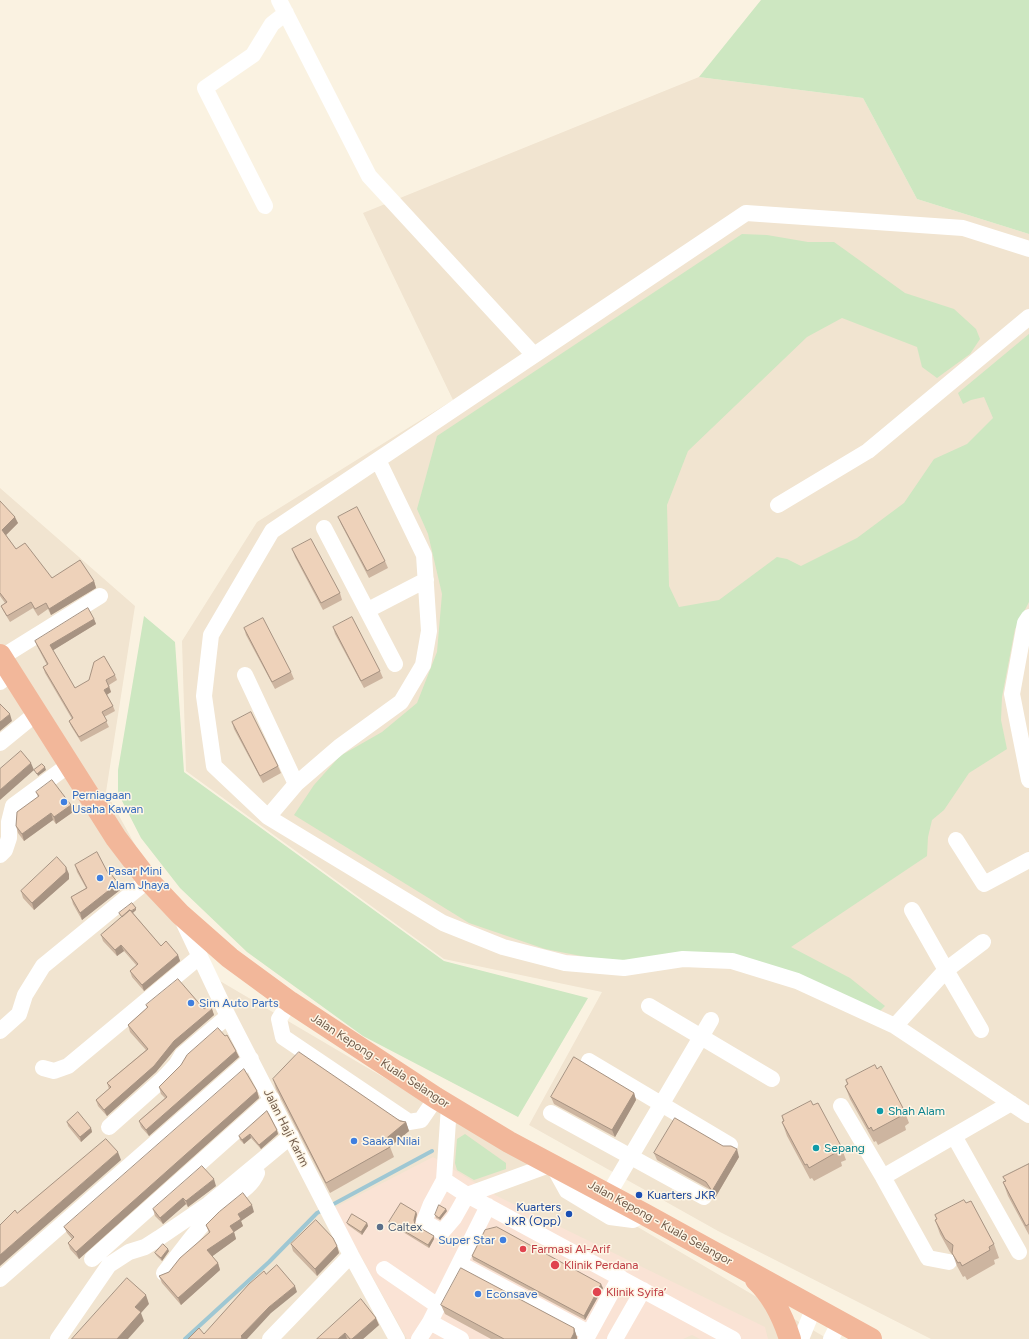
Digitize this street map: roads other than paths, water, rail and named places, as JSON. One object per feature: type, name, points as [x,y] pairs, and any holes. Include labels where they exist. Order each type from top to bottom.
[{"type":"highway","name":"Jalan Kepong - Kuala Selangor","points":[[3,666],[38,712],[116,838],[148,880],[180,914],[230,958],[290,1002],[443,1102],[509,1142],[814,1307],[836,1330],[871,1339]]},
{"type":"highway","points":[[747,1271],[762,1285],[774,1302],[784,1320],[790,1339]]},
{"type":"street","points":[[265,206],[205,88],[253,55],[282,6]]},
{"type":"street","points":[[282,6],[369,176],[534,355]]},
{"type":"street","points":[[1029,249],[963,228],[746,213],[272,531],[211,635],[204,696],[214,766],[268,817],[442,923],[503,947],[565,963],[624,968],[683,959],[732,960],[797,981],[895,1026],[1029,1115]]},
{"type":"street","points":[[778,505],[868,451],[1029,317]]},
{"type":"street","points":[[268,817],[296,784],[339,747],[401,702],[422,665],[429,631],[424,554],[378,460]]},
{"type":"street","points":[[324,528],[395,664]]},
{"type":"street","points":[[368,610],[426,580]]},
{"type":"street","points":[[3,666],[100,596]]},
{"type":"street","points":[[1029,617],[1025,623],[1012,694],[1029,780]]},
{"type":"street","points":[[245,675],[296,784]]},
{"type":"street","points":[[0,743],[38,712]]},
{"type":"street","points":[[0,855],[5,850],[10,838],[9,822],[13,806],[70,764]]},
{"type":"street","points":[[956,840],[984,884],[1029,860]]},
{"type":"street","points":[[0,1031],[19,1014],[26,995],[43,966],[148,880]]},
{"type":"street","points":[[912,910],[981,1030]]},
{"type":"street","name":"Jalan Haji Karim","points":[[180,914],[228,1016],[394,1338]]},
{"type":"street","points":[[895,1026],[946,970],[983,942]]},
{"type":"street","points":[[43,1068],[54,1071],[68,1066],[199,957]]},
{"type":"street","points":[[290,1002],[279,1019],[283,1037],[409,1122],[421,1120],[443,1102]]},
{"type":"street","points":[[649,1006],[772,1079]]},
{"type":"street","points":[[109,1127],[162,1079],[176,1065],[182,1055],[228,1016]]},
{"type":"street","points":[[608,1195],[711,1020]]},
{"type":"street","points":[[0,1279],[251,1059]]},
{"type":"street","points":[[589,1061],[730,1145]]},
{"type":"street","points":[[92,1259],[272,1099]]},
{"type":"street","points":[[443,1102],[444,1180],[431,1204],[424,1222],[442,1232],[454,1218],[467,1195],[552,1164],[567,1192],[610,1216],[633,1220],[644,1214]]},
{"type":"street","points":[[883,1177],[1011,1103]]},
{"type":"street","points":[[841,1106],[928,1258],[949,1262]]},
{"type":"street","points":[[551,1113],[704,1197]]},
{"type":"street","points":[[58,1339],[109,1265],[129,1252],[145,1247],[191,1217],[261,1162],[291,1136]]},
{"type":"street","points":[[954,1136],[1020,1252]]},
{"type":"street","points":[[164,1273],[206,1220],[224,1204],[244,1191],[255,1177],[261,1162]]},
{"type":"street","points":[[444,1180],[467,1195],[730,1338]]},
{"type":"street","points":[[419,1339],[430,1322],[488,1206]]},
{"type":"street","points":[[270,1339],[351,1255]]},
{"type":"street","points":[[460,1264],[588,1336],[620,1277]]},
{"type":"street","points":[[384,1269],[438,1306]]},
{"type":"street","points":[[615,1339],[643,1290]]},
{"type":"street","points":[[801,1339],[814,1307]]},
{"type":"street","points":[[430,1322],[461,1339]]},
{"type":"waterway","points":[[330,1206],[432,1151]]},
{"type":"waterway","points":[[185,1339],[269,1262],[317,1213],[325,1209]]},
{"type":"place","name":"Perniagaan Usaha Kawan","points":[[64,802]]},
{"type":"place","name":"Pasar Mini Alam Jhaya","points":[[100,878]]},
{"type":"place","name":"Sim Auto Parts","points":[[191,1003]]},
{"type":"place","name":"Shah Alam","points":[[880,1111]]},
{"type":"place","name":"Saaka Nilai","points":[[354,1141]]},
{"type":"place","name":"Sepang","points":[[816,1148]]},
{"type":"place","name":"Kuarters JKR","points":[[639,1195]]},
{"type":"place","name":"Kuarters JKR (Opp)","points":[[569,1214]]},
{"type":"place","name":"Caltex","points":[[380,1227]]},
{"type":"place","name":"Super Star","points":[[503,1240]]},
{"type":"place","name":"Farmasi Al-Arif","points":[[523,1249]]},
{"type":"place","name":"Klinik Perdana","points":[[555,1265]]},
{"type":"place","name":"Klinik Syifa’","points":[[597,1292]]},
{"type":"place","name":"Econsave","points":[[478,1294]]}]
